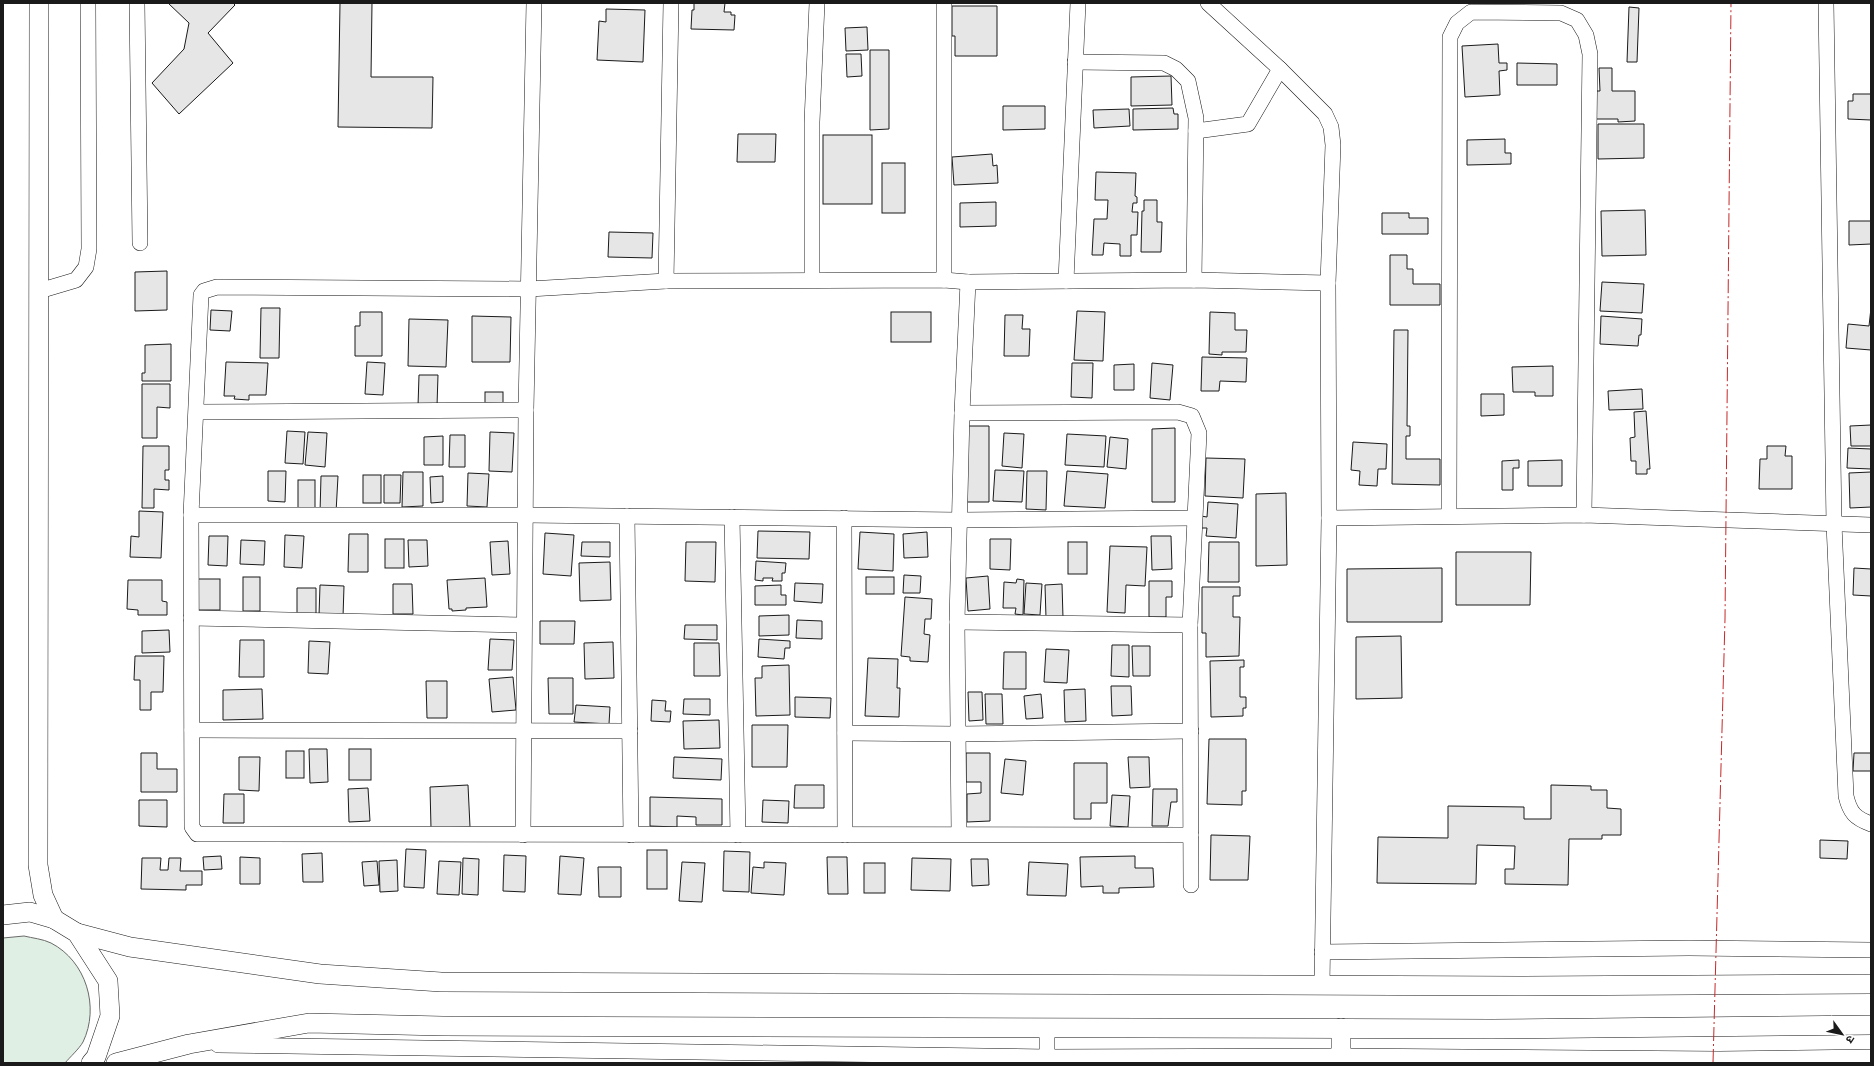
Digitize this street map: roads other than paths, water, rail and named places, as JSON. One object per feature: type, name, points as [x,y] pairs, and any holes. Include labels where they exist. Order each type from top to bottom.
[{"type":"street","points":[[39,3],[38,866],[43,895],[54,919]]},
{"type":"street","points":[[39,291],[76,280],[86,267],[89,249],[88,3]]},
{"type":"street","points":[[137,3],[140,243]]},
{"type":"street","points":[[523,835],[526,410],[534,3]]},
{"type":"street","points":[[666,281],[671,3]]},
{"type":"street","points":[[812,280],[812,122],[817,3]]},
{"type":"street","points":[[944,3],[944,280]]},
{"type":"street","points":[[1066,281],[1078,3]]},
{"type":"street","points":[[1208,3],[1280,69],[1325,114],[1331,128],[1333,145],[1328,283],[1329,518],[1322,986]]},
{"type":"street","points":[[1826,3],[1834,524],[1846,796],[1850,811],[1860,820],[1871,824]]},
{"type":"street","points":[[1449,516],[1450,37],[1457,23],[1471,12],[1561,13],[1577,20],[1586,35],[1590,54],[1584,515]]},
{"type":"street","points":[[1075,62],[1164,63],[1176,69],[1188,81],[1192,96],[1196,131],[1194,280]]},
{"type":"street","points":[[1196,131],[1248,124],[1280,69]]},
{"type":"street","points":[[1191,835],[197,834],[192,827],[191,515],[197,412],[199,308],[201,295],[204,291],[210,288],[529,289],[666,281],[944,280],[968,282],[1194,280],[1328,283]]},
{"type":"street","points":[[959,834],[957,622],[962,413],[968,282]]},
{"type":"street","points":[[197,412],[526,410]]},
{"type":"street","points":[[962,413],[1186,413],[1192,416],[1199,433],[1190,625],[1191,885]]},
{"type":"street","points":[[191,515],[525,515],[959,520],[1194,518]]},
{"type":"street","points":[[1329,518],[1584,515],[1871,525]]},
{"type":"street","points":[[627,516],[631,835]]},
{"type":"street","points":[[732,517],[738,835]]},
{"type":"street","points":[[844,518],[845,835]]},
{"type":"street","points":[[191,618],[524,625]]},
{"type":"street","points":[[957,622],[1190,625]]},
{"type":"street","points":[[192,730],[630,731]]},
{"type":"street","points":[[844,733],[958,734],[1191,731]]},
{"type":"street","points":[[3,915],[30,912],[54,919],[77,933],[130,947],[320,974],[441,982],[1322,986],[1871,984]]},
{"type":"street","points":[[77,933],[108,981],[110,1016],[96,1057],[91,1063]]},
{"type":"street","points":[[1322,952],[1689,948],[1871,950]]},
{"type":"street","points":[[116,1063],[189,1044],[309,1023],[443,1026],[1342,1028],[1492,1030],[1871,1025]]},
{"type":"street","points":[[1047,1028],[1047,1060]]},
{"type":"street","points":[[1342,1028],[1342,1056]]},
{"type":"street","points":[[189,1044],[1047,1060],[1342,1056],[1719,1061],[1871,1057]]}]
